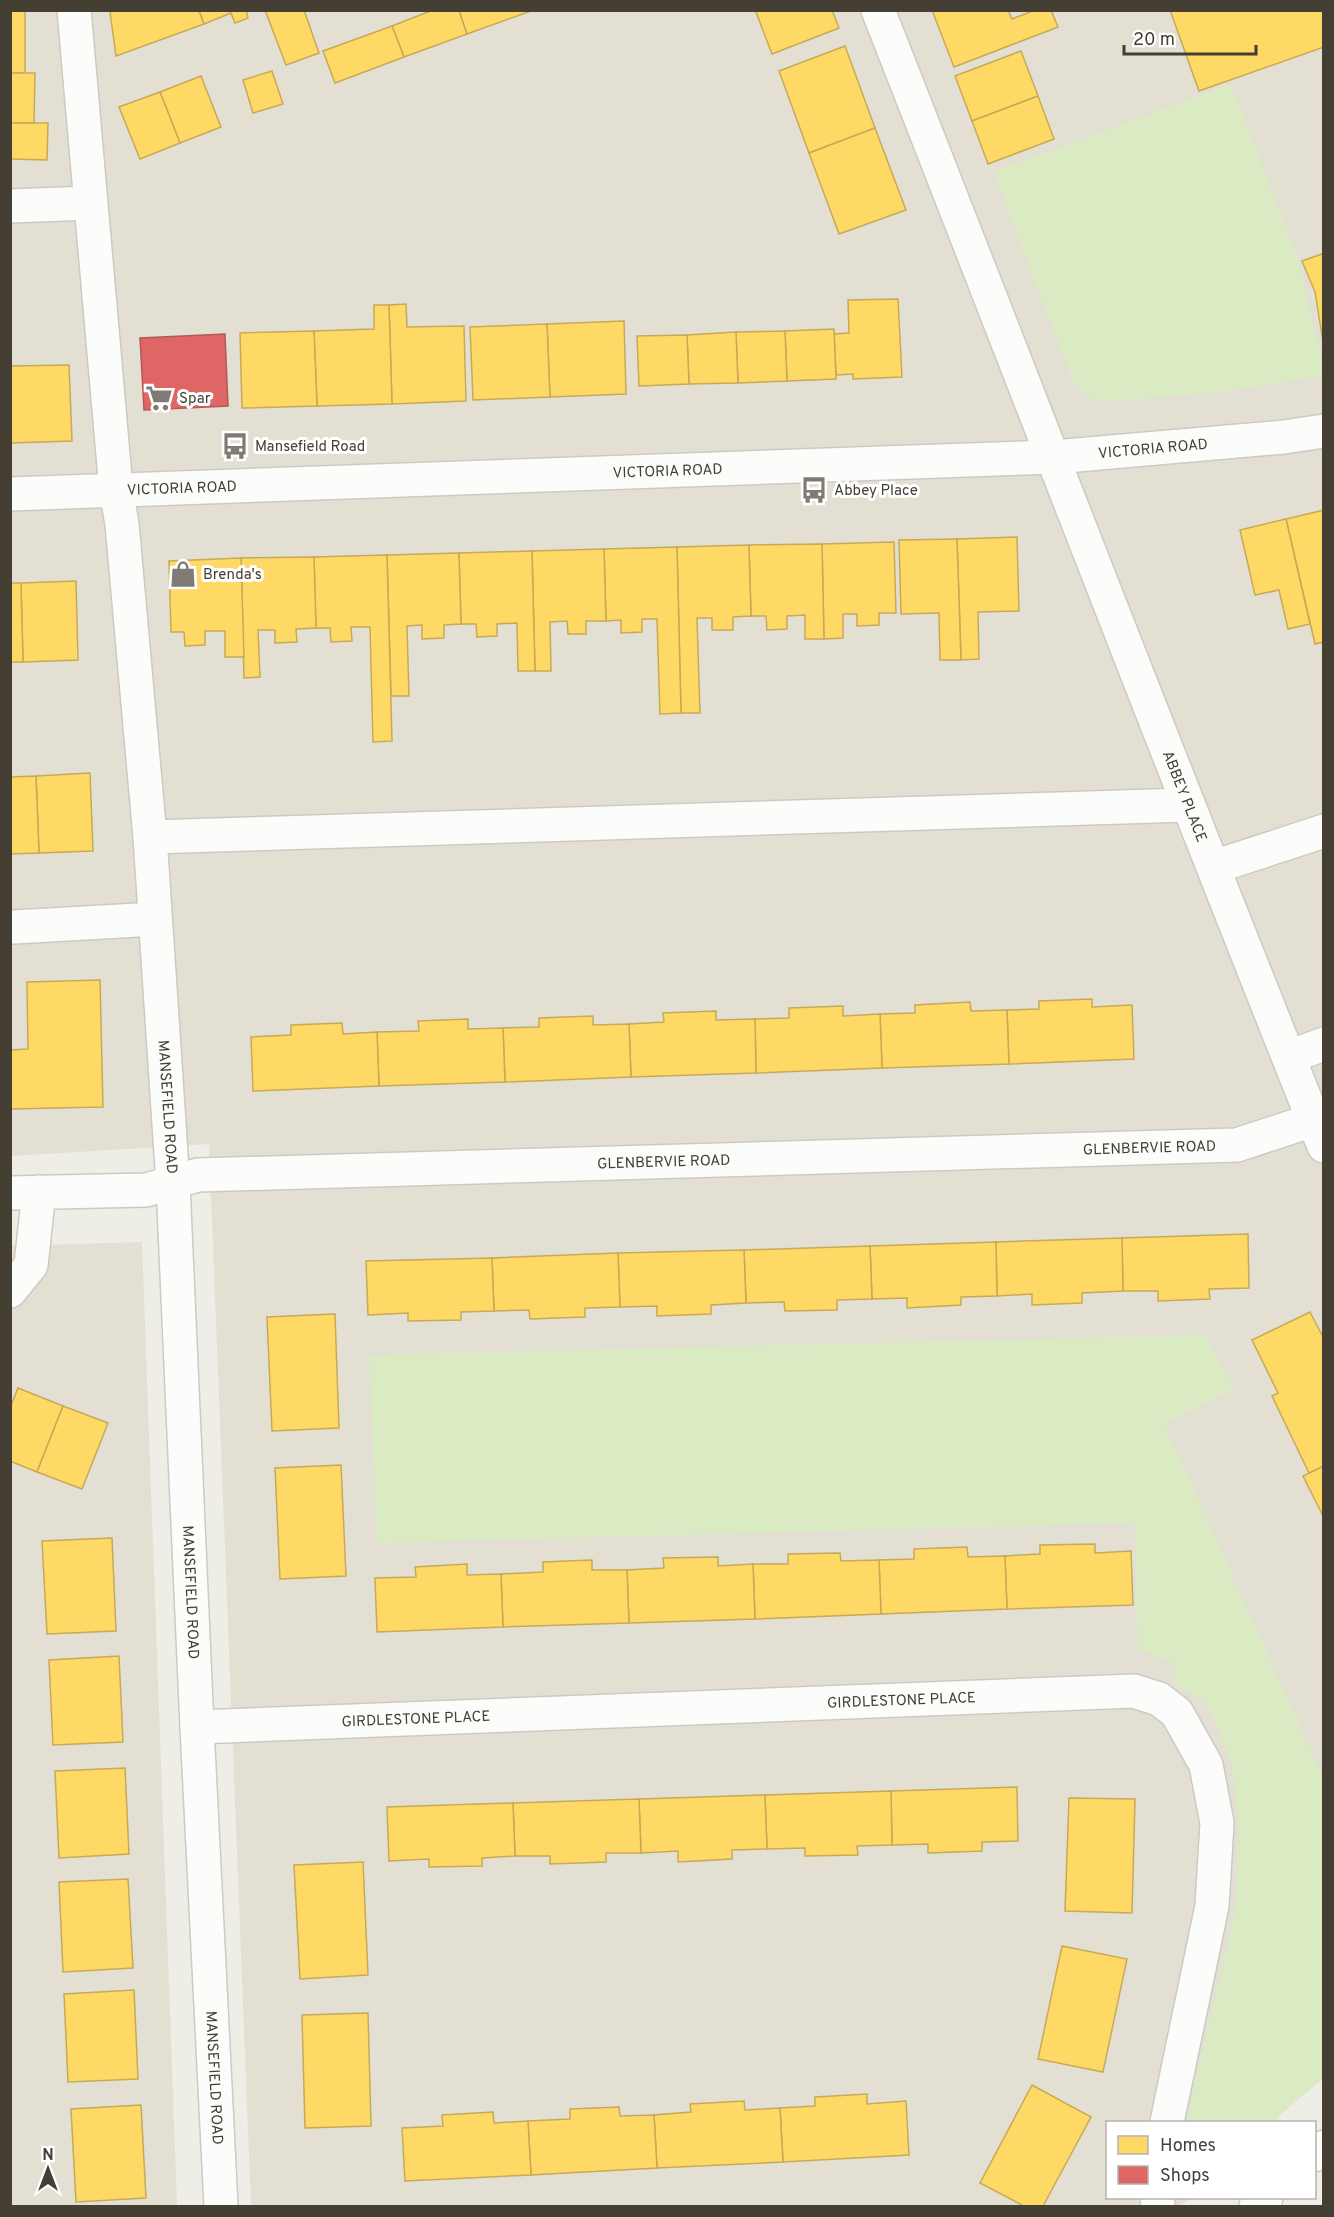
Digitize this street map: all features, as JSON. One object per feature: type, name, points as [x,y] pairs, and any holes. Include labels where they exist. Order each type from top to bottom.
[{"type":"street","name":"MANSEFIELD ROAD","points":[[74,10],[116,489],[122,524],[150,837],[173,1184],[221,2206]]},
{"type":"street","name":"ABBEY PLACE","points":[[878,10],[1054,457],[1187,805],[1214,867],[1318,1133]]},
{"type":"street","points":[[10,206],[90,203]]},
{"type":"street","name":"VICTORIA ROAD","points":[[10,494],[1054,457],[1284,437],[1323,431]]},
{"type":"street","points":[[150,837],[1187,805]]},
{"type":"street","points":[[1214,867],[1323,831]]},
{"type":"street","points":[[14,927],[155,919]]},
{"type":"street","points":[[1289,1057],[1323,1044]]},
{"type":"street","name":"GLENBERVIE ROAD","points":[[25,1193],[137,1191],[210,1174],[1237,1145],[1318,1133]]},
{"type":"street","points":[[10,1291],[31,1265],[25,1193]]},
{"type":"street","name":"GIRDLESTONE PLACE","points":[[197,1726],[1134,1691],[1158,1699],[1177,1713],[1206,1765],[1217,1823],[1212,1906],[1167,2121]]},
{"type":"shaded area","points":[[11,11],[1323,11],[1323,2076],[1274,2121],[1106,2121],[1106,2199],[1189,2199],[1180,2206],[251,2206],[209,1144],[11,1156]]},
{"type":"shaded area","points":[[142,1242],[177,2206],[11,2206],[10,1246]]},
{"type":"green space","points":[[1231,84],[1298,260],[1323,365],[1323,376],[1214,393],[1097,402],[1074,384],[994,172]]},
{"type":"green space","points":[[1205,1335],[1234,1388],[1164,1423],[1323,1778],[1323,2079],[1272,2121],[1186,2121],[1236,1908],[1239,1831],[1232,1764],[1206,1700],[1174,1685],[1176,1664],[1138,1649],[1135,1523],[377,1543],[369,1355]]},
{"type":"building: Homes","points":[[10,10],[25,10],[25,73],[10,73]]},
{"type":"building: Homes","points":[[114,10],[199,10],[204,24],[116,56],[110,12]]},
{"type":"building: Homes","points":[[199,10],[246,10],[248,18],[235,23],[231,13],[204,24]]},
{"type":"building: Homes","points":[[265,10],[304,10],[319,53],[286,65]]},
{"type":"building: Homes","points":[[433,10],[459,10],[467,34],[404,57],[392,26]]},
{"type":"building: Homes","points":[[459,10],[531,10],[531,11],[467,34]]},
{"type":"building: Homes","points":[[759,10],[832,10],[839,28],[772,54],[756,12]]},
{"type":"building: Homes","points":[[932,10],[1008,10],[1012,19],[1035,10],[1051,10],[1058,27],[954,67]]},
{"type":"building: Homes","points":[[1170,10],[1324,10],[1324,47],[1199,91]]},
{"type":"building: Homes","points":[[392,26],[404,57],[335,83],[323,51]]},
{"type":"building: Homes","points":[[845,46],[875,128],[809,153],[779,71]]},
{"type":"building: Homes","points":[[1021,51],[1038,96],[972,121],[955,76]]},
{"type":"building: Homes","points":[[272,71],[283,104],[253,113],[243,80]]},
{"type":"building: Homes","points":[[10,73],[35,73],[34,123],[10,123]]},
{"type":"building: Homes","points":[[201,76],[221,127],[180,143],[160,92]]},
{"type":"building: Homes","points":[[160,92],[180,143],[140,159],[119,107]]},
{"type":"building: Homes","points":[[1038,96],[1054,139],[988,164],[972,121]]},
{"type":"building: Homes","points":[[10,123],[48,123],[47,160],[10,159]]},
{"type":"building: Homes","points":[[875,128],[906,210],[839,234],[809,153]]},
{"type":"building: Homes","points":[[1322,254],[1324,257],[1324,348],[1315,292],[1302,261]]},
{"type":"building: Homes","points":[[898,299],[902,377],[853,379],[853,374],[836,375],[834,334],[849,333],[848,300]]},
{"type":"building: Homes","points":[[406,304],[407,327],[464,326],[466,401],[392,404],[389,305]]},
{"type":"building: Homes","points":[[374,305],[389,305],[392,404],[317,406],[314,331],[374,329]]},
{"type":"building: Homes","points":[[624,321],[626,394],[550,397],[547,324]]},
{"type":"building: Homes","points":[[547,324],[550,397],[473,400],[470,327]]},
{"type":"building: Homes","points":[[834,329],[836,379],[787,381],[785,331]]},
{"type":"building: Homes","points":[[314,331],[317,406],[242,408],[240,333]]},
{"type":"building: Homes","points":[[785,331],[787,381],[738,383],[736,332]]},
{"type":"building: Homes","points":[[736,332],[738,383],[689,384],[687,335]]},
{"type":"building: Homes","points":[[687,335],[689,384],[639,386],[637,336]]},
{"type":"building: Homes","points":[[69,365],[72,441],[10,443],[10,366]]},
{"type":"building: Homes","points":[[1324,510],[1324,642],[1315,644],[1286,519]]},
{"type":"building: Homes","points":[[1286,519],[1310,624],[1288,629],[1279,590],[1255,595],[1240,530]]},
{"type":"building: Homes","points":[[1017,537],[1019,611],[978,612],[979,659],[961,660],[957,539]]},
{"type":"building: Homes","points":[[957,539],[961,660],[940,660],[939,613],[901,614],[899,540]]},
{"type":"building: Homes","points":[[894,542],[896,613],[879,613],[879,625],[857,626],[857,614],[843,614],[843,638],[824,639],[822,544]]},
{"type":"building: Homes","points":[[822,544],[824,639],[805,639],[805,615],[787,616],[787,629],[767,630],[766,616],[751,616],[749,545]]},
{"type":"building: Homes","points":[[749,545],[751,616],[733,617],[733,630],[712,630],[712,618],[697,618],[700,713],[681,713],[677,547]]},
{"type":"building: Homes","points":[[677,547],[681,713],[660,714],[657,619],[642,619],[642,632],[621,633],[621,620],[606,621],[604,549]]},
{"type":"building: Homes","points":[[604,549],[606,621],[586,621],[586,634],[568,634],[567,621],[550,622],[551,671],[535,671],[532,551]]},
{"type":"building: Homes","points":[[532,551],[535,671],[518,671],[517,623],[497,624],[497,636],[477,637],[476,624],[461,624],[459,553]]},
{"type":"building: Homes","points":[[459,553],[461,624],[444,625],[444,638],[422,639],[422,625],[407,626],[409,696],[391,696],[387,555]]},
{"type":"building: Homes","points":[[387,555],[392,741],[373,742],[370,627],[351,627],[352,641],[331,642],[330,628],[316,628],[314,557]]},
{"type":"building: Homes","points":[[314,557],[316,628],[296,629],[297,642],[275,643],[275,630],[258,630],[260,677],[244,678],[241,558]]},
{"type":"building: Homes","points":[[241,558],[244,657],[225,657],[225,631],[205,631],[205,645],[185,646],[184,632],[171,632],[169,561]]},
{"type":"building: Homes","points":[[76,581],[78,660],[23,662],[21,583]]},
{"type":"building: Homes","points":[[10,583],[21,583],[23,662],[10,662]]},
{"type":"building: Homes","points":[[90,773],[93,851],[39,853],[36,776]]},
{"type":"building: Homes","points":[[36,776],[39,853],[10,854],[10,777]]},
{"type":"building: Homes","points":[[100,980],[103,1107],[10,1109],[10,1050],[28,1049],[27,982]]},
{"type":"building: Homes","points":[[1092,999],[1092,1007],[1132,1005],[1134,1059],[1009,1064],[1007,1010],[1039,1009],[1039,1001]]},
{"type":"building: Homes","points":[[970,1002],[971,1011],[1007,1010],[1009,1064],[882,1068],[880,1014],[915,1013],[915,1005]]},
{"type":"building: Homes","points":[[843,1006],[843,1016],[880,1014],[882,1068],[756,1073],[755,1019],[789,1018],[789,1008]]},
{"type":"building: Homes","points":[[716,1011],[716,1020],[755,1019],[756,1073],[631,1077],[629,1024],[664,1022],[663,1013]]},
{"type":"building: Homes","points":[[593,1016],[593,1025],[629,1024],[631,1077],[505,1082],[503,1028],[539,1027],[539,1018]]},
{"type":"building: Homes","points":[[468,1019],[468,1029],[503,1028],[505,1082],[379,1086],[377,1032],[419,1031],[418,1021]]},
{"type":"building: Homes","points":[[342,1023],[343,1034],[377,1032],[379,1086],[253,1091],[251,1037],[291,1035],[291,1025]]},
{"type":"building: Homes","points":[[1248,1234],[1249,1288],[1209,1289],[1210,1299],[1158,1301],[1158,1291],[1123,1291],[1122,1238]]},
{"type":"building: Homes","points":[[1122,1238],[1123,1291],[1082,1293],[1082,1303],[1032,1305],[1032,1294],[997,1296],[996,1242]]},
{"type":"building: Homes","points":[[996,1242],[997,1296],[961,1297],[961,1305],[907,1308],[907,1298],[872,1299],[870,1246]]},
{"type":"building: Homes","points":[[870,1246],[872,1299],[837,1300],[837,1310],[785,1311],[784,1302],[746,1303],[744,1250]]},
{"type":"building: Homes","points":[[744,1250],[746,1303],[711,1305],[711,1314],[657,1316],[657,1306],[620,1307],[618,1253]]},
{"type":"building: Homes","points":[[618,1253],[620,1307],[585,1308],[585,1317],[530,1319],[529,1310],[494,1311],[492,1258]]},
{"type":"building: Homes","points":[[492,1258],[494,1311],[461,1312],[461,1320],[408,1321],[408,1313],[368,1315],[366,1261]]},
{"type":"building: Homes","points":[[1310,1312],[1324,1339],[1324,1466],[1309,1473],[1272,1396],[1278,1393],[1252,1340]]},
{"type":"building: Homes","points":[[335,1314],[339,1428],[272,1431],[267,1317]]},
{"type":"building: Homes","points":[[18,1388],[63,1406],[37,1472],[10,1461],[10,1408]]},
{"type":"building: Homes","points":[[63,1406],[108,1423],[82,1489],[37,1472]]},
{"type":"building: Homes","points":[[341,1465],[346,1576],[280,1579],[275,1468]]},
{"type":"building: Homes","points":[[1324,1466],[1324,1518],[1303,1476]]},
{"type":"building: Homes","points":[[112,1538],[116,1631],[47,1634],[42,1541]]},
{"type":"building: Homes","points":[[1095,1544],[1095,1553],[1131,1551],[1133,1605],[1007,1609],[1005,1556],[1040,1554],[1040,1545]]},
{"type":"building: Homes","points":[[967,1547],[968,1557],[1005,1556],[1007,1609],[881,1614],[879,1560],[914,1559],[914,1549]]},
{"type":"building: Homes","points":[[840,1553],[841,1561],[879,1560],[881,1614],[755,1619],[753,1564],[788,1564],[788,1554]]},
{"type":"building: Homes","points":[[718,1557],[718,1566],[753,1564],[755,1619],[629,1623],[627,1570],[664,1568],[663,1558]]},
{"type":"building: Homes","points":[[592,1560],[592,1570],[627,1570],[629,1623],[503,1627],[501,1574],[543,1572],[543,1562]]},
{"type":"building: Homes","points":[[467,1564],[467,1575],[501,1574],[503,1627],[377,1632],[375,1578],[416,1577],[415,1567]]},
{"type":"building: Homes","points":[[119,1656],[123,1742],[53,1745],[49,1660]]},
{"type":"building: Homes","points":[[125,1768],[129,1854],[59,1858],[55,1771]]},
{"type":"building: Homes","points":[[1017,1787],[1018,1841],[982,1842],[982,1851],[928,1853],[928,1844],[892,1845],[891,1791]]},
{"type":"building: Homes","points":[[891,1791],[892,1845],[857,1846],[858,1855],[805,1856],[805,1848],[767,1849],[765,1795]]},
{"type":"building: Homes","points":[[765,1795],[767,1849],[732,1850],[732,1859],[678,1862],[678,1851],[641,1853],[639,1799]]},
{"type":"building: Homes","points":[[1069,1798],[1135,1799],[1132,1913],[1065,1911]]},
{"type":"building: Homes","points":[[639,1799],[641,1853],[606,1853],[606,1862],[550,1864],[550,1856],[515,1856],[513,1803]]},
{"type":"building: Homes","points":[[513,1803],[515,1856],[482,1858],[482,1866],[429,1867],[429,1859],[389,1861],[387,1807]]},
{"type":"building: Homes","points":[[363,1862],[368,1975],[300,1979],[294,1865]]},
{"type":"building: Homes","points":[[128,1879],[133,1968],[63,1972],[59,1882]]},
{"type":"building: Homes","points":[[1062,1946],[1127,1959],[1103,2072],[1038,2059]]},
{"type":"building: Homes","points":[[134,1990],[138,2079],[68,2082],[64,1994]]},
{"type":"building: Homes","points":[[368,2013],[371,2126],[305,2128],[302,2015]]},
{"type":"building: Homes","points":[[1032,2085],[1091,2117],[1043,2206],[1024,2206],[980,2183]]},
{"type":"building: Homes","points":[[867,2094],[867,2104],[906,2101],[909,2155],[783,2162],[780,2108],[815,2106],[815,2097]]},
{"type":"building: Homes","points":[[744,2101],[745,2110],[780,2108],[783,2162],[657,2168],[654,2115],[691,2112],[690,2104]]},
{"type":"building: Homes","points":[[141,2105],[146,2198],[76,2202],[71,2109]]},
{"type":"building: Homes","points":[[619,2107],[620,2116],[654,2115],[657,2168],[531,2175],[528,2121],[570,2119],[570,2109]]},
{"type":"building: Homes","points":[[493,2112],[494,2123],[528,2121],[531,2175],[405,2181],[402,2128],[443,2126],[442,2115]]},
{"type":"building: Shops","points":[[225,334],[228,406],[144,410],[140,338]]},
{"type":"place","name":"Spar","points":[[159,398]]},
{"type":"place","name":"Mansefield Road","points":[[235,446]]},
{"type":"place","name":"Abbey Place","points":[[814,490]]},
{"type":"place","name":"Brenda's","points":[[183,574]]}]
